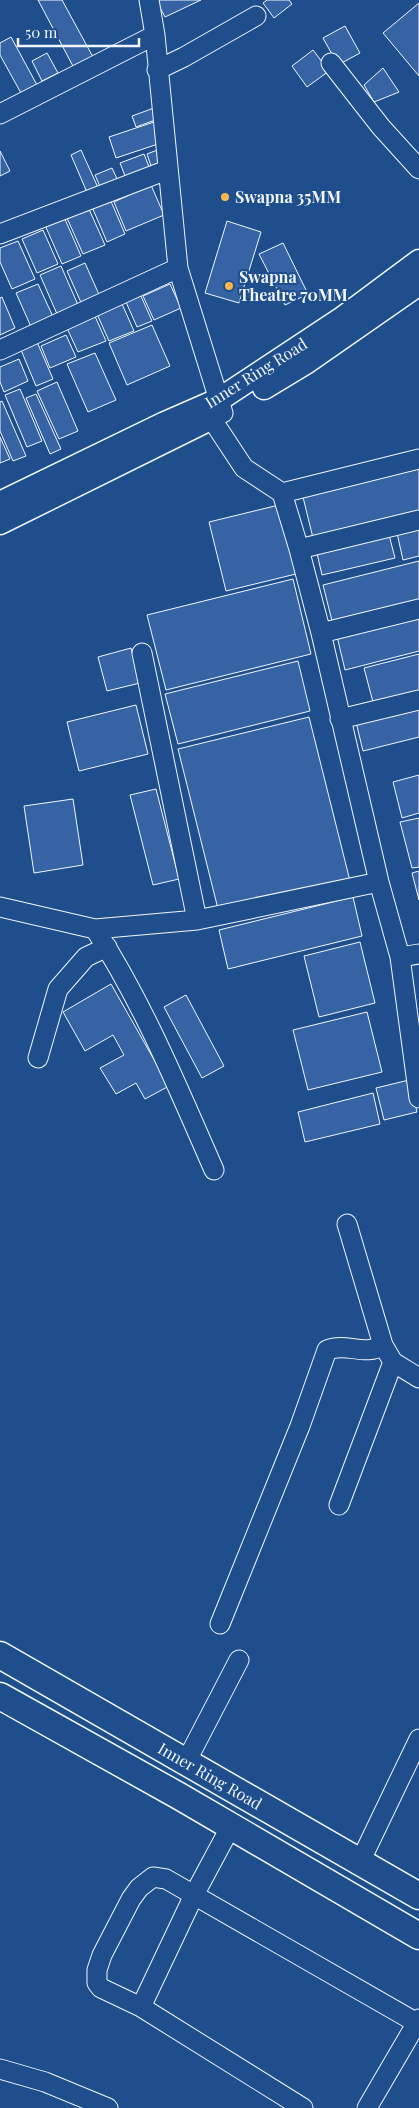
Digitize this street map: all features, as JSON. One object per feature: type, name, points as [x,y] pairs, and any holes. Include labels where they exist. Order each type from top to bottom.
[{"type":"highway","name":"Inner Ring Road","points":[[0,1655],[419,1896]]},
{"type":"highway","name":"Inner Ring Road","points":[[0,1696],[231,1826],[419,1936]]},
{"type":"main road","name":"Inner Ring Road","points":[[0,503],[165,424],[218,410],[419,261]]},
{"type":"main road","name":"Inner Ring Road","points":[[0,523],[307,362],[419,284]]},
{"type":"street","points":[[149,0],[178,268],[218,410],[244,468],[282,493],[299,549],[321,633],[379,882],[400,957],[419,1098]]},
{"type":"street","points":[[157,70],[184,57],[256,16]]},
{"type":"street","points":[[0,114],[154,35]]},
{"type":"street","points":[[331,63],[375,119],[419,168]]},
{"type":"street","points":[[0,234],[167,170]]},
{"type":"street","points":[[0,350],[178,268]]},
{"type":"street","points":[[282,493],[419,459]]},
{"type":"street","points":[[299,549],[419,520]]},
{"type":"street","points":[[321,633],[419,609]]},
{"type":"street","points":[[142,653],[197,920]]},
{"type":"street","points":[[340,719],[419,700]]},
{"type":"street","points":[[0,907],[95,929],[197,920],[379,882]]},
{"type":"street","points":[[95,929],[107,946],[161,1050],[214,1170]]},
{"type":"street","points":[[38,1058],[58,989],[86,957],[107,946]]},
{"type":"street","points":[[400,957],[419,954]]},
{"type":"street","points":[[347,1224],[383,1345],[393,1362],[419,1378]]},
{"type":"street","points":[[220,1624],[296,1435],[327,1350],[336,1347],[366,1351],[375,1350],[383,1345]]},
{"type":"street","points":[[339,1505],[393,1362]]},
{"type":"street","points":[[186,1762],[239,1660]]},
{"type":"street","points":[[360,1862],[419,1739]]},
{"type":"street","points":[[141,2007],[194,1895],[231,1826]]},
{"type":"street","points":[[303,2108],[141,2007],[101,1988],[97,1983],[97,1970],[102,1955],[131,1899],[139,1888],[153,1877],[166,1879],[418,2021],[367,2108]]},
{"type":"street","points":[[0,2069],[45,2082],[108,2108]]},
{"type":"building","points":[[38,0],[62,0],[93,57],[74,68]]},
{"type":"building","points":[[156,0],[201,0],[165,17]]},
{"type":"building","points":[[267,0],[289,0],[292,4],[274,18],[263,3]]},
{"type":"building","points":[[419,3],[419,76],[383,33]]},
{"type":"building","points":[[345,26],[360,53],[338,65],[323,38]]},
{"type":"building","points":[[11,37],[37,85],[21,93],[0,55],[0,43]]},
{"type":"building","points":[[313,50],[329,71],[307,87],[292,66]]},
{"type":"building","points":[[47,53],[58,73],[42,81],[32,61]]},
{"type":"building","points":[[383,68],[399,92],[374,102],[364,85]]},
{"type":"building","points":[[154,108],[158,119],[136,127],[132,116]]},
{"type":"building","points":[[154,122],[161,143],[116,158],[109,137]]},
{"type":"building","points":[[160,149],[167,170],[154,175],[147,154]]},
{"type":"building","points":[[81,150],[100,192],[89,197],[71,155]]},
{"type":"building","points":[[0,151],[10,171],[0,176]]},
{"type":"building","points":[[144,154],[151,172],[127,181],[120,163]]},
{"type":"building","points":[[112,168],[118,181],[101,189],[95,175]]},
{"type":"building","points":[[151,185],[164,215],[126,231],[114,202]]},
{"type":"building","points":[[110,199],[125,234],[107,242],[92,207]]},
{"type":"building","points":[[89,209],[105,245],[83,254],[67,218]]},
{"type":"building","points":[[64,217],[81,256],[62,264],[45,225]]},
{"type":"building","points":[[227,221],[261,232],[239,303],[205,293]]},
{"type":"building","points":[[43,230],[58,264],[37,273],[22,239]]},
{"type":"building","points":[[18,241],[35,279],[12,289],[0,262],[0,248]]},
{"type":"building","points":[[283,243],[308,294],[285,305],[259,254]]},
{"type":"building","points":[[85,263],[101,299],[83,307],[67,271]]},
{"type":"building","points":[[61,266],[78,305],[57,314],[40,275]]},
{"type":"building","points":[[38,284],[54,319],[32,329],[16,293]]},
{"type":"building","points":[[170,284],[181,308],[154,320],[143,296]]},
{"type":"building","points":[[141,296],[152,321],[137,327],[126,302]]},
{"type":"building","points":[[2,297],[15,328],[0,335],[0,298]]},
{"type":"building","points":[[122,304],[134,331],[109,341],[97,314]]},
{"type":"building","points":[[94,314],[106,341],[78,352],[66,326]]},
{"type":"building","points":[[152,325],[170,366],[127,385],[109,343]]},
{"type":"building","points":[[66,335],[76,357],[50,368],[41,346]]},
{"type":"building","points":[[37,342],[53,379],[36,386],[21,350]]},
{"type":"building","points":[[95,353],[116,400],[88,412],[67,364]]},
{"type":"building","points":[[19,359],[28,381],[4,392],[0,382],[0,367]]},
{"type":"building","points":[[57,382],[78,431],[59,439],[37,391]]},
{"type":"building","points":[[20,389],[42,441],[27,447],[5,395]]},
{"type":"building","points":[[36,394],[61,449],[50,454],[26,398]]},
{"type":"building","points":[[2,401],[26,456],[13,461],[0,431],[0,402]]},
{"type":"building","points":[[0,437],[10,459],[0,463]]},
{"type":"building","points":[[419,464],[419,516],[314,542],[302,493]]},
{"type":"building","points":[[283,504],[300,573],[226,591],[209,522]]},
{"type":"building","points":[[419,528],[419,556],[403,560],[397,533]]},
{"type":"building","points":[[388,531],[395,558],[322,575],[316,549]]},
{"type":"building","points":[[419,561],[419,604],[333,625],[323,585]]},
{"type":"building","points":[[293,579],[311,654],[166,690],[147,615]]},
{"type":"building","points":[[419,612],[419,651],[345,670],[336,632]]},
{"type":"building","points":[[131,648],[140,683],[107,691],[98,657]]},
{"type":"building","points":[[419,654],[419,695],[374,706],[364,668]]},
{"type":"building","points":[[298,661],[310,711],[178,744],[165,694]]},
{"type":"building","points":[[136,705],[148,754],[79,771],[67,722]]},
{"type":"building","points":[[419,707],[419,737],[363,751],[356,722]]},
{"type":"building","points":[[309,717],[350,881],[219,913],[178,749]]},
{"type":"building","points":[[419,775],[419,813],[402,818],[393,782]]},
{"type":"building","points":[[156,789],[179,879],[153,885],[130,795]]},
{"type":"building","points":[[73,799],[83,865],[34,873],[24,806]]},
{"type":"building","points":[[419,818],[419,867],[412,868],[400,822]]},
{"type":"building","points":[[419,871],[419,900],[412,873]]},
{"type":"building","points":[[353,897],[362,936],[228,969],[219,930]]},
{"type":"building","points":[[360,942],[375,1003],[319,1017],[304,956]]},
{"type":"building","points":[[111,984],[169,1086],[145,1099],[136,1083],[116,1094],[100,1068],[124,1055],[113,1035],[85,1051],[63,1012]]},
{"type":"building","points":[[186,995],[224,1066],[202,1078],[164,1007]]},
{"type":"building","points":[[367,1012],[382,1072],[308,1090],[293,1030]]},
{"type":"building","points":[[409,1080],[417,1112],[384,1120],[376,1088]]},
{"type":"building","points":[[373,1093],[380,1124],[305,1142],[298,1112]]},
{"type":"place","name":"Swapna 35MM","points":[[225,197]]},
{"type":"place","name":"Swapna Theatre 70MM","points":[[229,286]]}]
